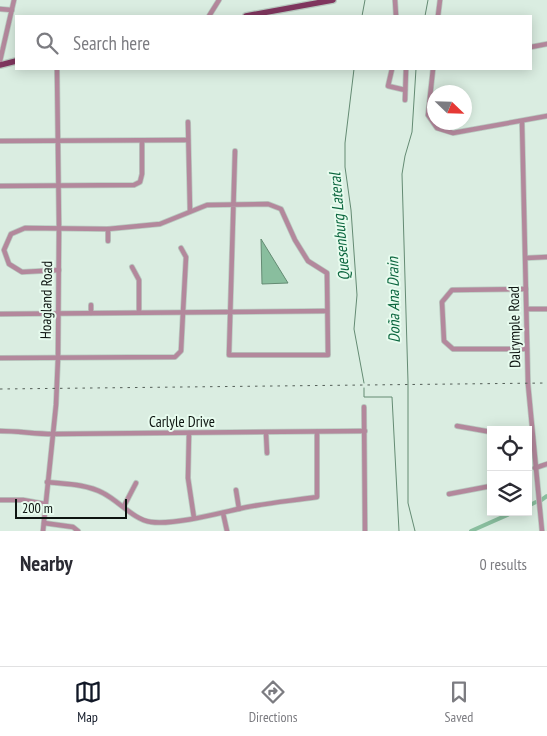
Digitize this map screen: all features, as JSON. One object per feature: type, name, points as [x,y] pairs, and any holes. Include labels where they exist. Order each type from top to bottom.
[{"type":"main road","points":[[251,15],[333,0]]},
{"type":"main road","points":[[0,63],[15,61]]},
{"type":"street","points":[[0,63],[14,0]]},
{"type":"street","points":[[210,15],[219,0]]},
{"type":"street","points":[[396,0],[396,15]]},
{"type":"street","points":[[438,15],[440,0]]},
{"type":"street","points":[[0,9],[12,10]]},
{"type":"street","points":[[532,47],[547,44]]},
{"type":"street","name":"Hoagland Road","points":[[43,531],[56,405],[58,358],[59,184],[57,70]]},
{"type":"street","points":[[392,70],[388,86],[405,90]]},
{"type":"street","points":[[405,100],[406,70]]},
{"type":"street","points":[[433,70],[428,116],[437,128],[453,133],[547,116]]},
{"type":"street","points":[[188,122],[190,211]]},
{"type":"street","name":"Dalrymple Road","points":[[522,122],[530,426]]},
{"type":"street","points":[[0,141],[188,140]]},
{"type":"street","points":[[0,186],[59,184],[134,185],[140,182],[142,174],[142,141]]},
{"type":"street","points":[[59,270],[22,272],[8,264],[4,250],[10,234],[25,228],[108,229],[160,224],[207,205],[233,206],[268,204],[281,208],[295,240],[308,261],[327,273],[328,355],[229,355],[233,206],[235,152]]},
{"type":"street","points":[[108,229],[108,241]]},
{"type":"street","points":[[0,358],[175,357],[181,351],[186,257],[181,248]]},
{"type":"street","points":[[526,258],[547,257]]},
{"type":"street","points":[[132,267],[139,280],[139,312]]},
{"type":"street","points":[[526,289],[452,290],[442,302],[444,341],[453,349],[527,349]]},
{"type":"street","points":[[91,305],[91,313]]},
{"type":"street","points":[[527,309],[547,309]]},
{"type":"street","points":[[0,314],[327,311]]},
{"type":"street","points":[[364,407],[365,531]]},
{"type":"street","points":[[458,426],[487,431]]},
{"type":"street","name":"Carlyle Drive","points":[[0,431],[23,431],[36,434],[365,431]]},
{"type":"street","points":[[47,482],[84,486],[102,492],[124,506],[138,518],[151,522],[194,518],[317,497],[317,432]]},
{"type":"street","points":[[188,433],[188,478],[194,518]]},
{"type":"street","points":[[266,433],[267,453]]},
{"type":"street","name":"Dalrymple Road","points":[[532,447],[543,530]]},
{"type":"street","points":[[535,468],[547,464]]},
{"type":"street","points":[[124,506],[136,483]]},
{"type":"street","points":[[449,494],[487,487]]},
{"type":"street","points":[[236,490],[239,509]]},
{"type":"street","points":[[0,500],[22,500],[45,504]]},
{"type":"street","points":[[223,513],[227,531]]},
{"type":"street","points":[[44,523],[73,527],[78,531]]},
{"type":"shaded area","points":[[261,239],[288,283],[262,284]]},
{"type":"waterway","name":"Quesenburg Lateral","points":[[362,15],[365,0]]},
{"type":"waterway","name":"Doña Ana Drain","points":[[425,15],[428,0]]},
{"type":"waterway","name":"Quesenburg Lateral","points":[[354,70],[345,143],[345,167],[351,210],[357,295],[354,329],[364,383]]},
{"type":"waterway","name":"Doña Ana Drain","points":[[415,531],[408,503],[408,382],[402,174],[412,132],[416,70]]},
{"type":"waterway","name":"Quesenburg Lateral","points":[[364,388],[364,397],[392,397],[399,531]]},
{"type":"waterway","points":[[540,501],[547,496]]},
{"type":"waterway","points":[[532,504],[536,502]]},
{"type":"waterway","points":[[471,531],[505,516]]},
{"type":"railway","points":[[0,389],[547,383]]}]
